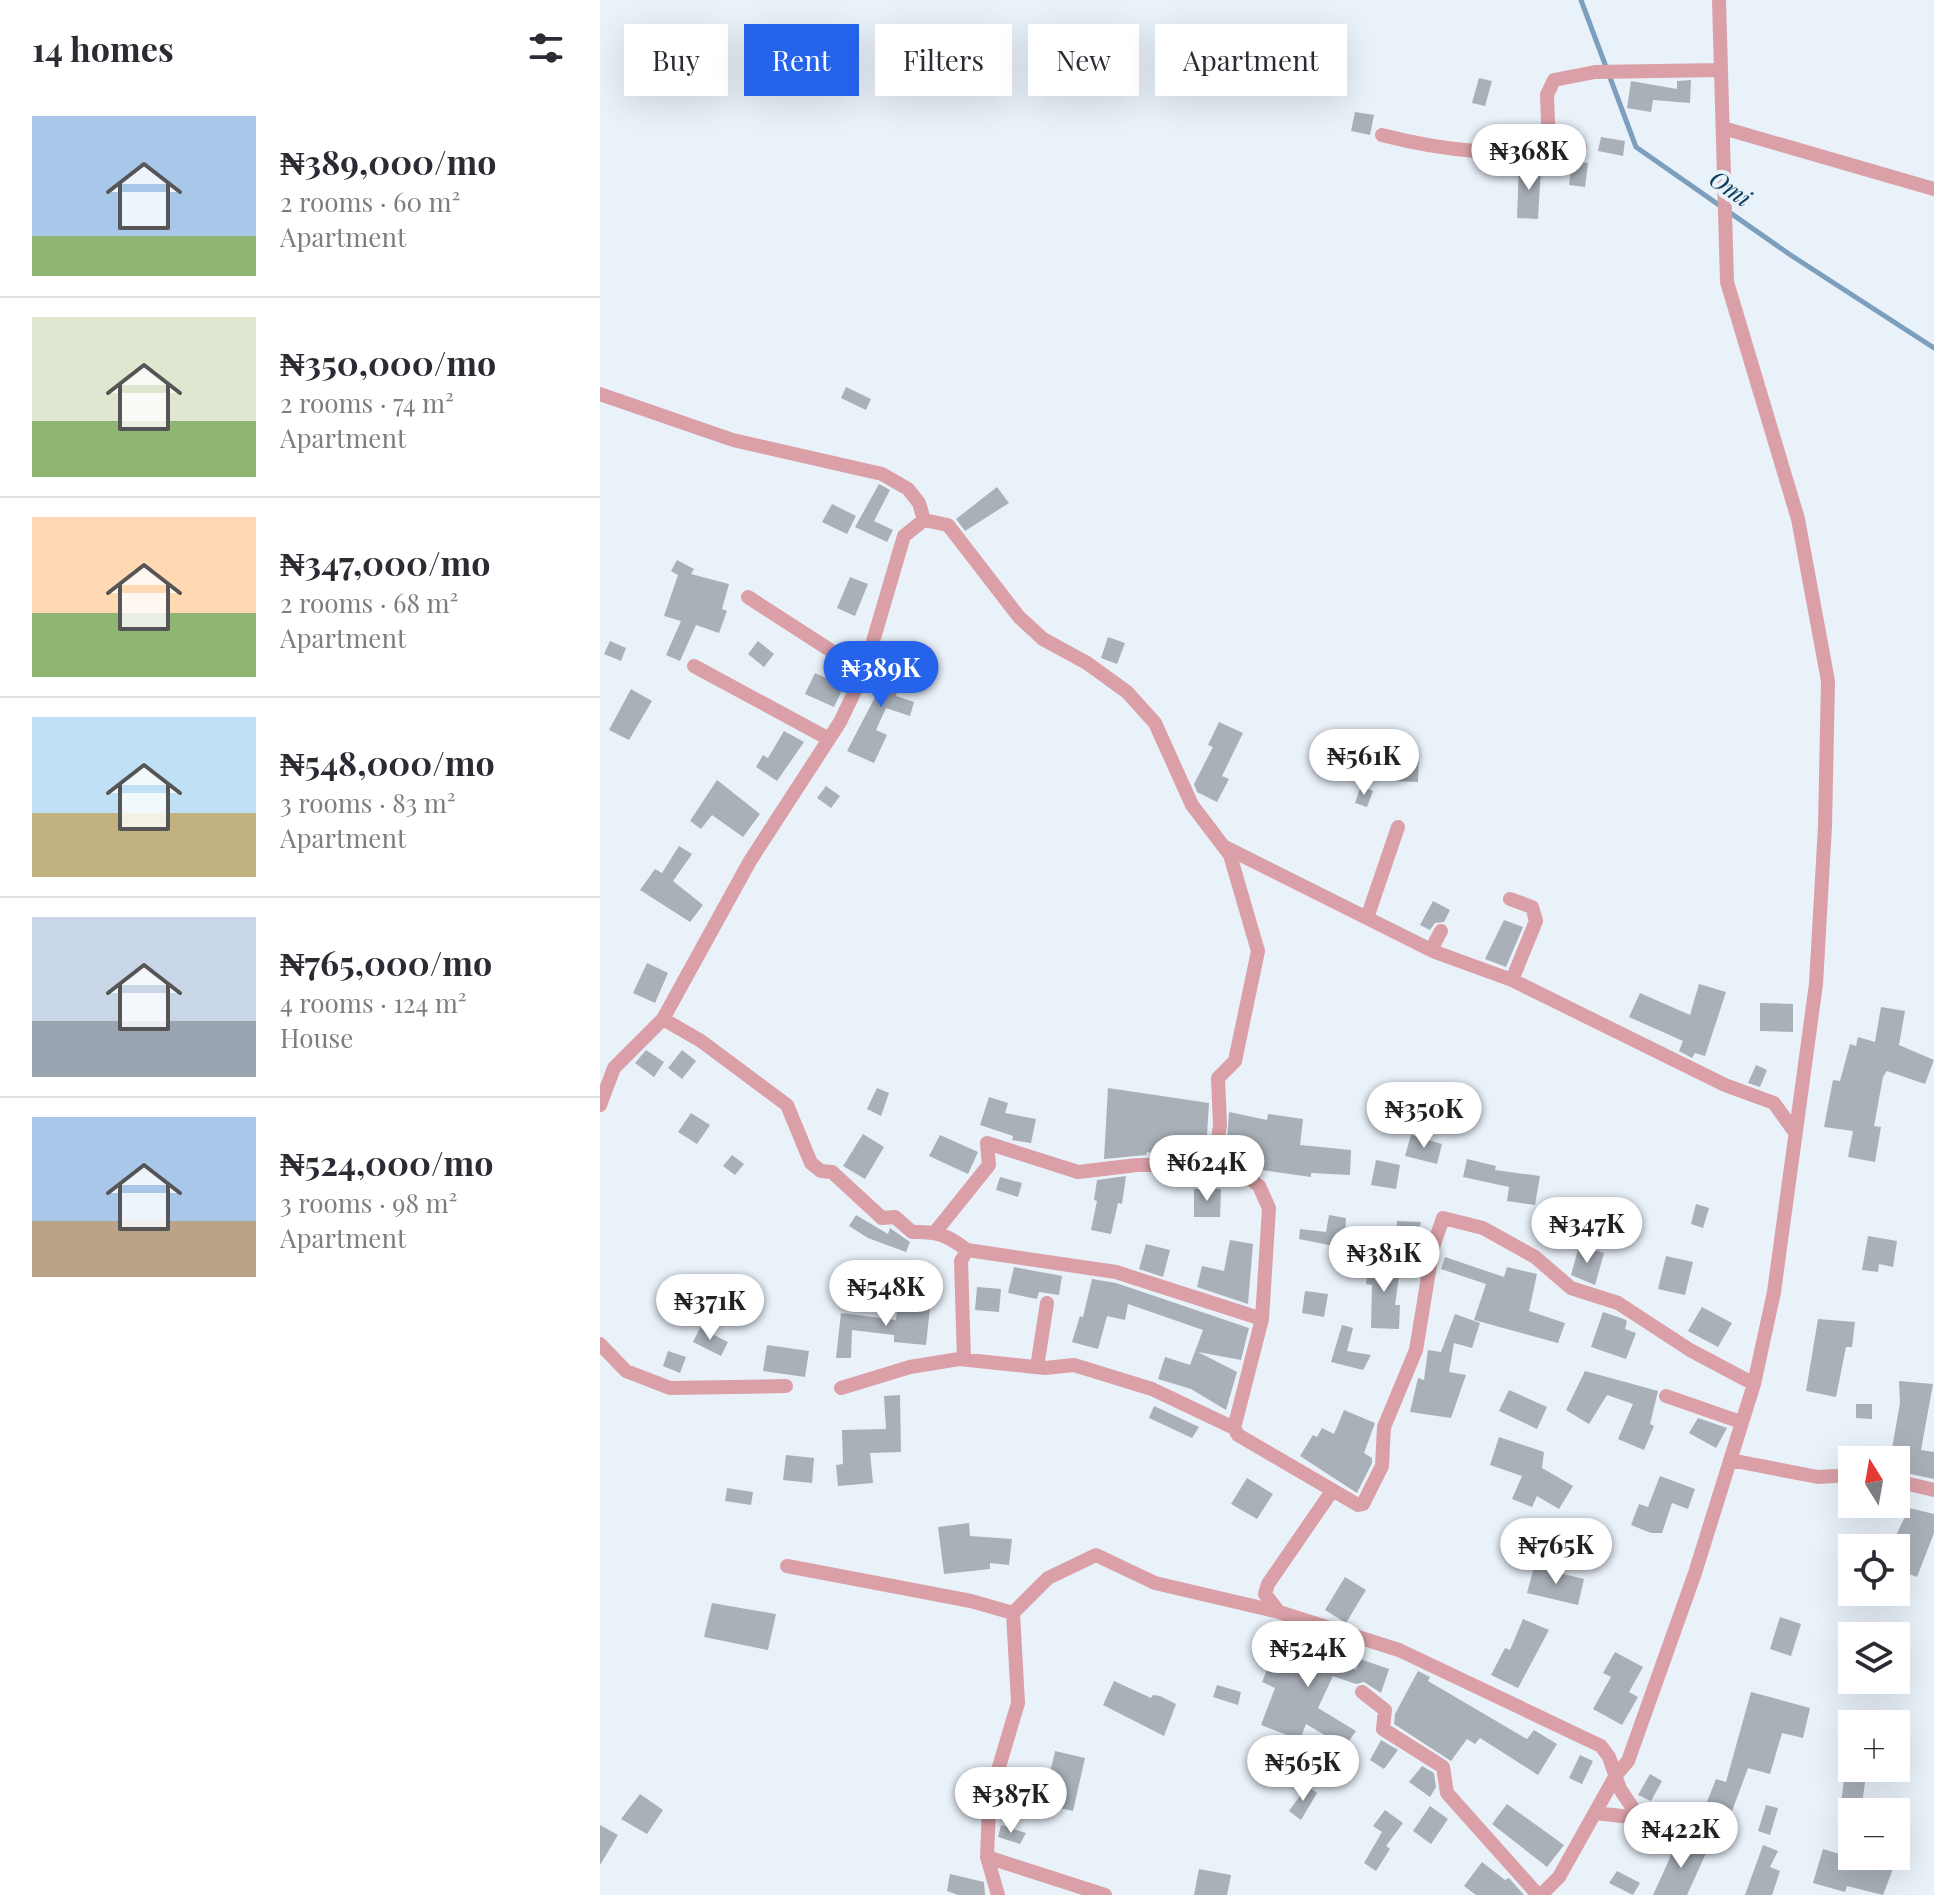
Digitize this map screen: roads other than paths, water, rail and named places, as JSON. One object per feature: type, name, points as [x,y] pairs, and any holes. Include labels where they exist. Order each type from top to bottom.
[{"type":"street","points":[[1362,1692],[1385,1710],[1383,1729],[1443,1767],[1447,1793],[1539,1895],[1559,1877],[1616,1775],[1628,1761],[1754,1384],[1774,1292],[1816,984],[1828,681],[1798,519],[1727,282],[1719,0]]},
{"type":"street","points":[[1549,150],[1547,95],[1554,80],[1595,72],[1719,70]]},
{"type":"street","points":[[1723,128],[1934,189]]},
{"type":"street","points":[[1382,135],[1442,148],[1549,150],[1580,147]]},
{"type":"street","points":[[600,394],[733,440],[882,474],[908,489],[919,503],[924,520]]},
{"type":"street","points":[[602,1094],[614,1068],[663,1019],[750,861],[829,739],[864,672],[904,536],[924,520],[939,520],[948,525],[1019,617],[1043,639],[1087,663],[1127,692],[1155,723],[1192,805],[1225,847],[1258,951],[1235,1061],[1218,1078],[1220,1125],[1215,1160],[1240,1170],[1266,1197],[1269,1208],[1262,1319],[1234,1428]]},
{"type":"street","points":[[748,597],[864,672]]},
{"type":"street","points":[[694,666],[829,739]]},
{"type":"street","points":[[1367,918],[1398,827]]},
{"type":"street","points":[[1225,847],[1435,952],[1512,980],[1725,1085],[1774,1103],[1794,1131]]},
{"type":"street","points":[[1510,899],[1532,907],[1536,921],[1512,980]]},
{"type":"street","points":[[1435,952],[1433,946],[1441,931]]},
{"type":"street","points":[[663,1019],[701,1041],[787,1105],[811,1163],[821,1171],[832,1172],[882,1218],[895,1217],[912,1232],[936,1231],[967,1250],[1116,1272],[1262,1319]]},
{"type":"street","points":[[936,1231],[989,1165],[987,1143],[1078,1172],[1167,1165],[1249,1178]]},
{"type":"street","points":[[841,1388],[910,1367],[964,1359],[1037,1367],[1074,1365],[1139,1385],[1234,1428],[1238,1435],[1328,1484],[1332,1491],[1358,1505],[1363,1504],[1382,1466],[1384,1427],[1409,1375],[1416,1350],[1433,1247],[1443,1218],[1483,1228],[1535,1257],[1571,1288],[1618,1303],[1690,1350],[1754,1384]]},
{"type":"street","points":[[964,1359],[961,1261],[967,1250]]},
{"type":"street","points":[[1037,1367],[1047,1303]]},
{"type":"street","points":[[600,1344],[626,1371],[635,1372],[661,1386],[786,1386]]},
{"type":"street","points":[[1666,1396],[1741,1422]]},
{"type":"street","points":[[1730,1460],[1818,1477],[1838,1476]]},
{"type":"street","points":[[1910,1484],[1934,1490]]},
{"type":"street","points":[[1279,1612],[1265,1594],[1268,1584],[1332,1491]]},
{"type":"street","points":[[998,1895],[987,1857],[989,1807],[1018,1703],[1013,1613],[1048,1578],[1096,1555],[1155,1583],[1279,1612],[1371,1643],[1382,1643],[1544,1716],[1601,1746],[1620,1789],[1642,1822]]},
{"type":"street","points":[[787,1566],[971,1601],[1013,1613]]},
{"type":"street","points":[[1595,1813],[1718,1837]]},
{"type":"street","points":[[987,1857],[1105,1895]]},
{"type":"waterway","name":"Omi","points":[[1581,0],[1636,147],[1792,256],[1934,348]]}]
